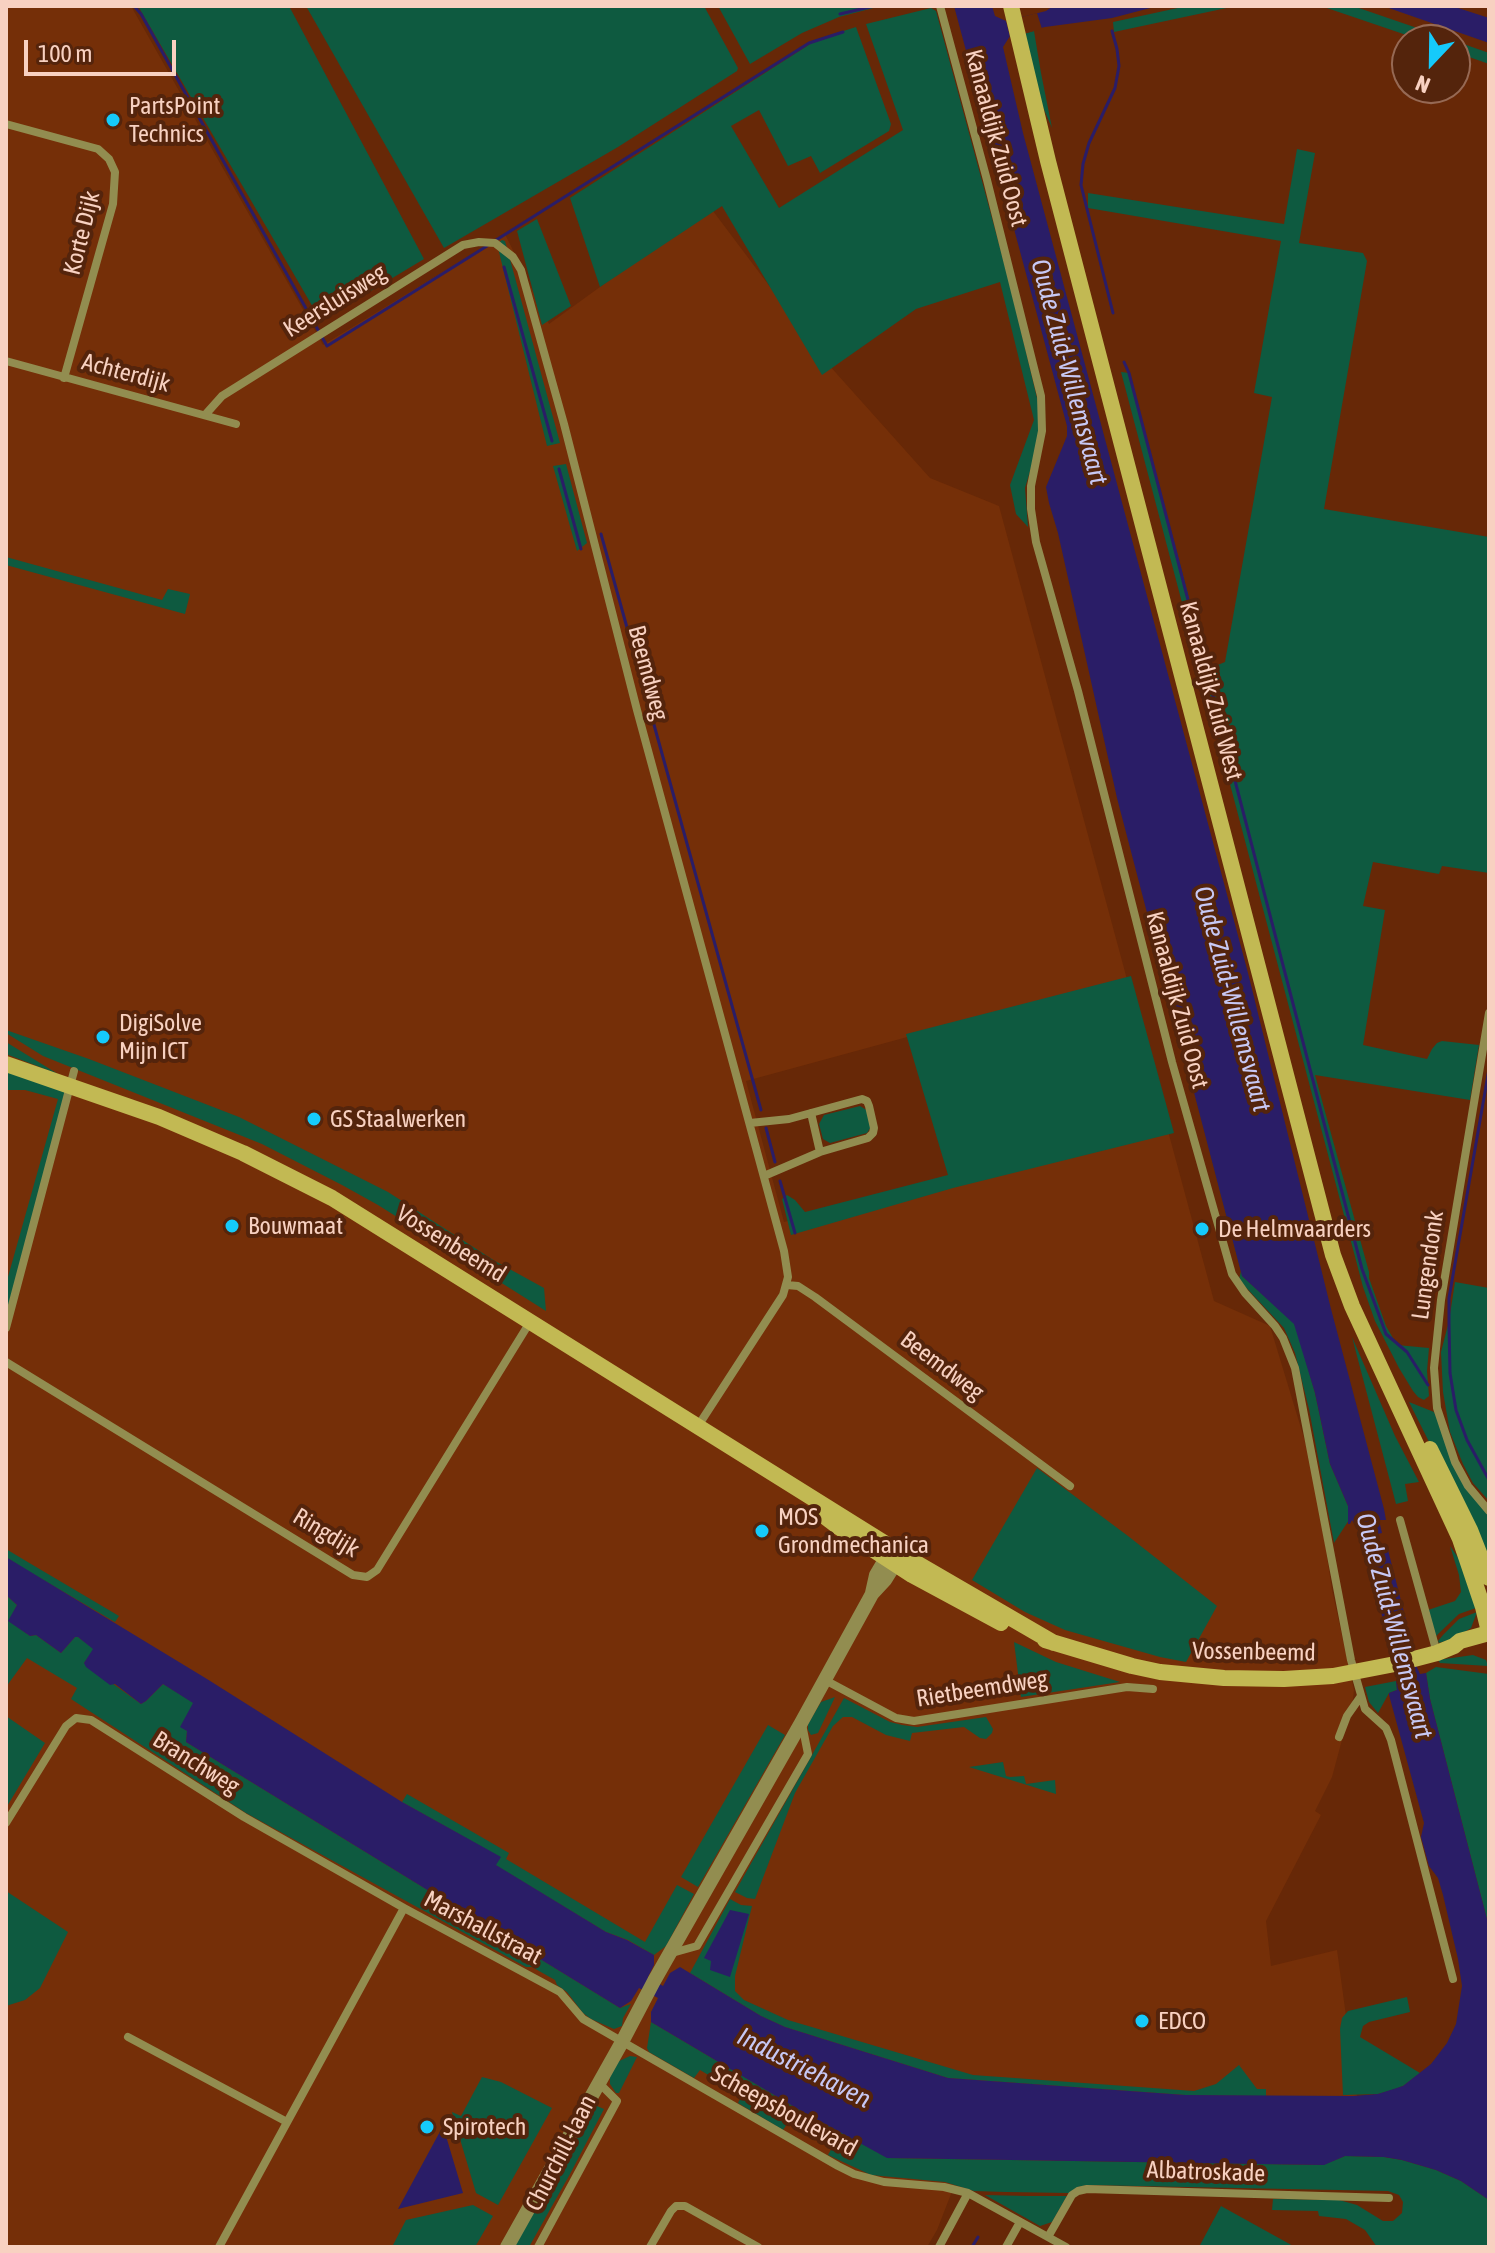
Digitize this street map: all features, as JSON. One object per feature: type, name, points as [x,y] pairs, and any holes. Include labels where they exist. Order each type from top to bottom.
[{"type":"main road","name":"Kanaaldijk Zuid West","points":[[1014,20],[1052,177],[1328,1236],[1352,1306],[1460,1539],[1489,1632]]},
{"type":"main road","name":"Vossenbeemd","points":[[6,1064],[72,1078],[215,1141],[332,1198],[786,1481],[893,1557],[982,1614],[1032,1636],[1132,1666],[1188,1676],[1284,1679],[1355,1672],[1417,1659],[1489,1632]]},
{"type":"main road","name":"Kanaaldijk Zuid West","points":[[1382,1368],[1423,1436],[1470,1530],[1489,1578]]},
{"type":"main road","name":"Vossenbeemd","points":[[1454,1646],[1463,1649],[1489,1643]]},
{"type":"street","name":"Kanaaldijk Zuid Oost","points":[[940,6],[1041,396],[1042,431],[1031,486],[1036,542],[1078,691],[1172,1062],[1232,1274],[1275,1326],[1295,1368],[1361,1696],[1365,1709],[1386,1728],[1391,1740],[1453,1979]]},
{"type":"street","name":"Korte Dijk","points":[[6,124],[98,149],[109,159],[115,172],[113,204],[64,378]]},
{"type":"street","name":"Keersluisweg","points":[[205,415],[222,396],[463,245],[495,243]]},
{"type":"street","name":"Beemdweg","points":[[495,243],[513,257],[521,270],[784,1251],[787,1285],[798,1286],[815,1297],[1070,1486]]},
{"type":"street","name":"Achterdijk","points":[[6,361],[236,424]]},
{"type":"street","name":"Lungendonk","points":[[1489,1013],[1441,1300],[1434,1368],[1437,1408],[1455,1462],[1468,1486],[1489,1511]]},
{"type":"street","points":[[6,1328],[72,1078]]},
{"type":"street","points":[[750,1123],[789,1119],[862,1099],[869,1106],[874,1128],[868,1138],[820,1152],[764,1176]]},
{"type":"street","points":[[811,1113],[820,1152]]},
{"type":"street","points":[[698,1427],[787,1285]]},
{"type":"street","name":"Ringdijk","points":[[6,1362],[353,1575],[367,1577],[377,1570],[530,1322]]},
{"type":"street","points":[[1400,1520],[1437,1653]]},
{"type":"street","name":"Churchill-laan","points":[[507,2247],[650,1987],[825,1680],[872,1594],[876,1575],[893,1557]]},
{"type":"street","name":"Rietbeemdweg","points":[[825,1680],[896,1718],[914,1721],[1127,1687],[1153,1689]]},
{"type":"street","points":[[1339,1737],[1347,1716],[1361,1696]]},
{"type":"street","name":"Branchweg","points":[[6,1823],[66,1726],[76,1718],[91,1720],[244,1817],[404,1908]]},
{"type":"street","points":[[670,1954],[697,1946],[808,1754],[801,1723]]},
{"type":"street","points":[[710,1883],[727,1893]]},
{"type":"street","name":"Marshallstraat","points":[[219,2247],[404,1908],[560,1992],[583,2019],[622,2042]]},
{"type":"street","points":[[128,2037],[287,2122]]},
{"type":"street","name":"Scheepsboulevard","points":[[622,2042],[854,2174],[884,2182],[944,2187],[968,2193],[1066,2247]]},
{"type":"street","name":"Churchill-laan","points":[[538,2247],[617,2101],[598,2082]]},
{"type":"street","name":"Albatroskade","points":[[1048,2237],[1072,2195],[1087,2189],[1389,2198]]},
{"type":"street","points":[[939,2247],[968,2193]]},
{"type":"street","points":[[650,2247],[676,2206],[685,2206],[758,2247]]},
{"type":"street","points":[[1006,2247],[1020,2222]]},
{"type":"shaded area","points":[[6,6],[131,6],[323,345],[505,234],[549,324],[710,207],[828,364],[930,478],[999,506],[1214,1301],[1270,1326],[1314,1471],[1332,1590],[1354,1690],[1332,1777],[1315,1811],[1321,1815],[1266,1921],[1271,1966],[1337,1950],[1359,2111],[958,2176],[927,2247],[6,2247]],"holes":[[[911,1036],[955,1179],[784,1222],[746,1081]]]},
{"type":"green space","points":[[138,6],[289,6],[424,259],[321,321]]},
{"type":"green space","points":[[306,6],[704,6],[738,68],[618,147],[444,248]]},
{"type":"green space","points":[[718,6],[881,6],[839,17],[802,33],[750,64]]},
{"type":"green space","points":[[1187,6],[1236,6],[1114,32],[1113,22]]},
{"type":"green space","points":[[1321,6],[1353,6],[1405,24],[1391,24],[1391,30]]},
{"type":"green space","points":[[931,8],[936,11],[1009,281],[1042,419],[1040,438],[1025,488],[1028,527],[1016,514],[1010,485],[1034,420],[1000,282],[916,309],[822,375],[722,206],[600,287],[570,198],[818,39],[856,27],[891,124],[889,131],[820,173],[811,156],[788,166],[759,110],[731,126],[779,208],[903,130],[866,24]]},
{"type":"green space","points":[[1034,31],[1052,128],[1042,105],[1024,34]]},
{"type":"green space","points":[[1471,47],[1489,53],[1489,64],[1471,58]]},
{"type":"green space","points":[[1297,149],[1315,153],[1299,243],[1363,253],[1367,261],[1324,509],[1489,537],[1489,873],[1442,866],[1439,874],[1373,862],[1363,906],[1385,910],[1363,1045],[1427,1059],[1437,1043],[1442,1041],[1479,1045],[1470,1100],[1315,1075],[1369,1278],[1386,1326],[1397,1345],[1429,1348],[1429,1396],[1424,1400],[1413,1391],[1399,1368],[1375,1321],[1363,1287],[1121,372],[1129,373],[1208,669],[1225,662],[1272,397],[1254,393],[1281,241],[1088,208],[1088,193],[1284,224]]},
{"type":"green space","points":[[537,219],[571,306],[542,325],[517,231]]},
{"type":"green space","points":[[505,241],[560,443],[547,446],[497,244]]},
{"type":"green space","points":[[566,464],[587,543],[577,551],[553,466]]},
{"type":"green space","points":[[6,557],[162,600],[168,589],[190,594],[185,614],[6,565]]},
{"type":"green space","points":[[1131,976],[1174,1133],[953,1188],[791,1235],[782,1199],[787,1195],[805,1212],[948,1175],[906,1034]]},
{"type":"green space","points":[[6,1030],[239,1117],[388,1192],[495,1261],[544,1288],[546,1311],[342,1185],[262,1144],[43,1056],[6,1033]]},
{"type":"green space","points":[[6,1042],[58,1074],[6,1054]]},
{"type":"green space","points":[[6,1068],[65,1090],[6,1316],[6,1284],[58,1099],[25,1090],[6,1090]]},
{"type":"green space","points":[[1231,1084],[1242,1276],[1294,1323],[1298,1333],[1330,1464],[1348,1506],[1349,1520],[1334,1543],[1309,1409],[1295,1353],[1284,1328],[1239,1280],[1241,1271],[1195,1094]]},
{"type":"green space","points":[[860,1106],[868,1111],[872,1125],[867,1133],[830,1143],[823,1139],[819,1124],[824,1115]]},
{"type":"green space","points":[[1455,1282],[1489,1288],[1489,1501],[1473,1483],[1463,1464],[1450,1432],[1443,1392],[1441,1352]]},
{"type":"green space","points":[[1352,1337],[1395,1436],[1419,1482],[1405,1484],[1408,1501],[1396,1504]]},
{"type":"green space","points":[[1409,1402],[1434,1412],[1473,1496],[1489,1516],[1489,1561]]},
{"type":"green space","points":[[1037,1468],[1217,1606],[1186,1662],[1065,1630],[1025,1612],[972,1580]]},
{"type":"green space","points":[[1450,1546],[1459,1559],[1476,1608],[1459,1614],[1436,1636],[1428,1610],[1455,1601],[1461,1592]]},
{"type":"green space","points":[[6,1549],[119,1616],[115,1622],[23,1568],[6,1557]]},
{"type":"green space","points":[[6,1595],[17,1605],[9,1621],[61,1653],[78,1637],[94,1649],[84,1663],[141,1704],[163,1684],[194,1703],[181,1726],[187,1731],[186,1742],[620,2008],[631,2004],[622,2026],[614,2029],[591,2019],[555,1980],[246,1813],[71,1699],[77,1688],[27,1658],[6,1687]]},
{"type":"green space","points":[[1477,1612],[1471,1628],[1439,1643],[1459,1619]]},
{"type":"green space","points":[[1014,1642],[1056,1662],[1120,1682],[1021,1697]]},
{"type":"green space","points":[[1473,1655],[1486,1660],[1488,1666],[1440,1663],[1438,1660]]},
{"type":"green space","points":[[1436,1667],[1489,1674],[1489,1927],[1430,1699],[1426,1673]]},
{"type":"green space","points":[[1396,1681],[1397,1690],[1389,1693],[1378,1713],[1369,1702],[1365,1687]]},
{"type":"green space","points":[[835,1697],[818,1733],[811,1735],[808,1724],[821,1702]]},
{"type":"green space","points":[[844,1698],[902,1725],[917,1727],[986,1717],[993,1729],[986,1739],[964,1727],[912,1733],[910,1741],[886,1735],[852,1717],[843,1717],[833,1726],[795,1793],[755,1899],[735,1892]]},
{"type":"green space","points":[[6,1716],[45,1743],[6,1808]]},
{"type":"green space","points":[[768,1725],[785,1735],[698,1887],[681,1877]]},
{"type":"green space","points":[[1003,1762],[1006,1776],[1024,1776],[1026,1784],[1055,1780],[1056,1794],[969,1767]]},
{"type":"green space","points":[[407,1794],[509,1853],[506,1859],[645,1942],[677,1885],[694,1894],[666,1946],[654,1955],[606,1932],[497,1866],[495,1864],[500,1857],[402,1802]]},
{"type":"green space","points":[[6,1891],[68,1932],[40,1988],[25,2000],[6,2006]]},
{"type":"green space","points":[[730,1899],[752,1906],[735,1976],[735,1991],[744,2000],[788,2020],[973,2075],[1194,2091],[1216,2084],[1239,2065],[1257,2089],[1266,2089],[1266,2096],[1185,2095],[948,2078],[785,2027],[690,1973]]},
{"type":"green space","points":[[1407,1997],[1410,2012],[1369,2022],[1363,2026],[1360,2037],[1420,2073],[1403,2086],[1378,2094],[1343,2095],[1342,2018],[1348,2011]]},
{"type":"green space","points":[[651,2022],[888,2158],[1323,2165],[1345,2156],[1384,2157],[1436,2170],[1461,2181],[1489,2200],[1489,2247],[1377,2247],[1365,2230],[1346,2219],[1319,2216],[1318,2211],[1272,2210],[1273,2199],[1339,2200],[1357,2205],[1383,2221],[1393,2221],[1402,2213],[1403,2202],[1399,2195],[1388,2191],[1087,2185],[1069,2193],[1006,2192],[974,2191],[945,2182],[871,2175],[828,2155],[833,2146],[789,2121],[783,2130],[738,2103],[742,2095],[700,2070],[694,2078],[649,2052]]},
{"type":"green space","points":[[630,2056],[637,2057],[619,2093],[616,2093],[610,2084],[610,2071],[615,2063]]},
{"type":"green space","points":[[482,2077],[501,2082],[552,2108],[498,2205],[476,2193],[452,2112],[461,2116]]},
{"type":"green space","points":[[592,2104],[604,2109],[570,2174],[529,2247],[514,2247]]},
{"type":"green space","points":[[985,2195],[1067,2196],[1052,2222],[1040,2226]]},
{"type":"green space","points":[[473,2205],[493,2216],[475,2247],[392,2247],[406,2220]]},
{"type":"green space","points":[[1221,2206],[1239,2216],[1295,2247],[1199,2247]]},
{"type":"water","points":[[954,6],[992,6],[995,16],[1006,21],[1046,11],[1053,6],[1158,6],[1112,18],[1045,27],[1010,36],[1003,47],[1023,133],[1248,973],[1384,1509],[1386,1520],[1379,1520],[1382,1533],[1378,1534],[1382,1552],[1388,1550],[1407,1624],[1402,1626],[1406,1643],[1420,1674],[1426,1673],[1489,1927],[1489,2200],[1461,2181],[1436,2170],[1384,2157],[1345,2156],[1324,2165],[887,2158],[651,2022],[651,2012],[658,1998],[639,1988],[631,2001],[620,2008],[186,1742],[187,1731],[180,1727],[193,1703],[163,1684],[141,1704],[86,1667],[84,1663],[93,1649],[78,1637],[61,1653],[36,1635],[30,1636],[8,1621],[17,1605],[6,1595],[6,1557],[402,1802],[501,1857],[496,1865],[606,1932],[654,1955],[654,1965],[648,1977],[663,1986],[670,1973],[680,1967],[785,2027],[948,2078],[1185,2095],[1353,2096],[1378,2094],[1403,2086],[1431,2064],[1447,2043],[1456,2024],[1462,1986],[1443,1895],[1438,1878],[1429,1866],[1421,1837],[1424,1823],[1389,1695],[1397,1690],[1396,1681],[1400,1680],[1392,1628],[1385,1628],[1367,1556],[1372,1554],[1368,1537],[1363,1538],[1352,1520],[1348,1524],[1348,1506],[1330,1464],[1315,1393],[1294,1324],[1242,1276],[1117,798],[1049,503],[1046,487],[1067,436],[1067,426]]},
{"type":"water","points":[[1383,6],[1452,6],[1489,18],[1489,43],[1471,37],[1471,24],[1435,24]]},
{"type":"water","points":[[730,1910],[749,1914],[730,1977],[710,1970],[711,1961],[704,1958]]},
{"type":"water","points":[[443,2126],[463,2193],[398,2209]]},
{"type":"pier","points":[[1037,13],[1042,29],[1010,37],[1006,21]]},
{"type":"waterway","points":[[134,6],[327,346],[487,246]]},
{"type":"waterway","points":[[840,14],[874,6]]},
{"type":"waterway","points":[[1112,31],[1119,66],[1115,88],[1089,143],[1081,185],[1113,313]]},
{"type":"waterway","points":[[493,242],[809,43],[843,32]]},
{"type":"waterway","points":[[504,267],[552,441]]},
{"type":"waterway","points":[[1124,362],[1362,1269],[1386,1334],[1407,1352],[1428,1385]]},
{"type":"waterway","points":[[559,469],[581,549]]},
{"type":"waterway","points":[[601,534],[761,1110]]},
{"type":"waterway","points":[[1489,1069],[1449,1298],[1450,1373],[1456,1410],[1467,1440],[1489,1480]]},
{"type":"waterway","points":[[766,1128],[775,1162]]},
{"type":"waterway","points":[[780,1181],[795,1233]]},
{"type":"waterway","points":[[972,2247],[978,2237]]},
{"type":"place","name":"PartsPoint Technics","points":[[113,120]]},
{"type":"place","name":"DigiSolve Mijn ICT","points":[[103,1037]]},
{"type":"place","name":"GS Staalwerken","points":[[314,1119]]},
{"type":"place","name":"Bouwmaat","points":[[232,1226]]},
{"type":"place","name":"De Helmvaarders","points":[[1202,1229]]},
{"type":"place","name":"MOS Grondmechanica","points":[[762,1531]]},
{"type":"place","name":"EDCO","points":[[1142,2021]]},
{"type":"place","name":"Spirotech","points":[[427,2127]]},
{"type":"water label","name":"Oude Zuid-Willemsvaart","points":[[1069,372]]},
{"type":"water label","name":"Oude Zuid-Willemsvaart","points":[[1232,999]]},
{"type":"water label","name":"Oude Zuid-Willemsvaart","points":[[1394,1626]]},
{"type":"water label","name":"Industriehaven","points":[[804,2068]]}]
